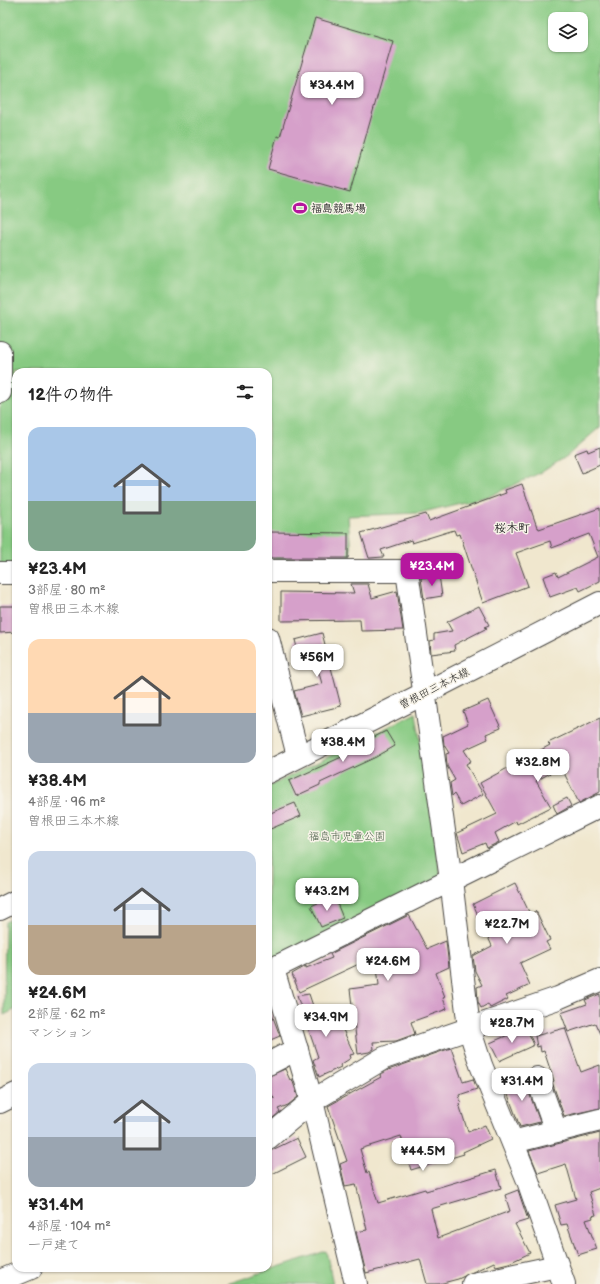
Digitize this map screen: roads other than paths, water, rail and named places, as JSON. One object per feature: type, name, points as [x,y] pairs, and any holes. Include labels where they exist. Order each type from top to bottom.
[{"type":"street","points":[[0,352],[0,392]]},
{"type":"street","points":[[272,571],[407,571],[451,880],[469,1028],[513,1142],[561,1275],[473,1284]]},
{"type":"street","points":[[0,573],[12,573]]},
{"type":"street","name":"曽根田三本木線","points":[[272,770],[600,603]]},
{"type":"street","points":[[272,654],[298,756]]},
{"type":"street","points":[[272,970],[600,806]]},
{"type":"street","points":[[0,909],[12,903]]},
{"type":"street","points":[[272,973],[312,1101],[356,1284]]},
{"type":"street","points":[[272,1135],[312,1101],[384,1058],[558,998],[600,980]]},
{"type":"street","points":[[272,1062],[297,1049]]},
{"type":"street","points":[[537,1078],[556,1131]]},
{"type":"street","points":[[0,1102],[12,1096]]},
{"type":"street","points":[[513,1142],[600,1120]]},
{"type":"street","points":[[0,1281],[21,1272]]},
{"type":"place","name":"福島競馬場","points":[[300,208]]},
{"type":"district","name":"桜木町","points":[[512,528]]},
{"type":"park label","name":"福島市児童公園","points":[[347,836]]}]
